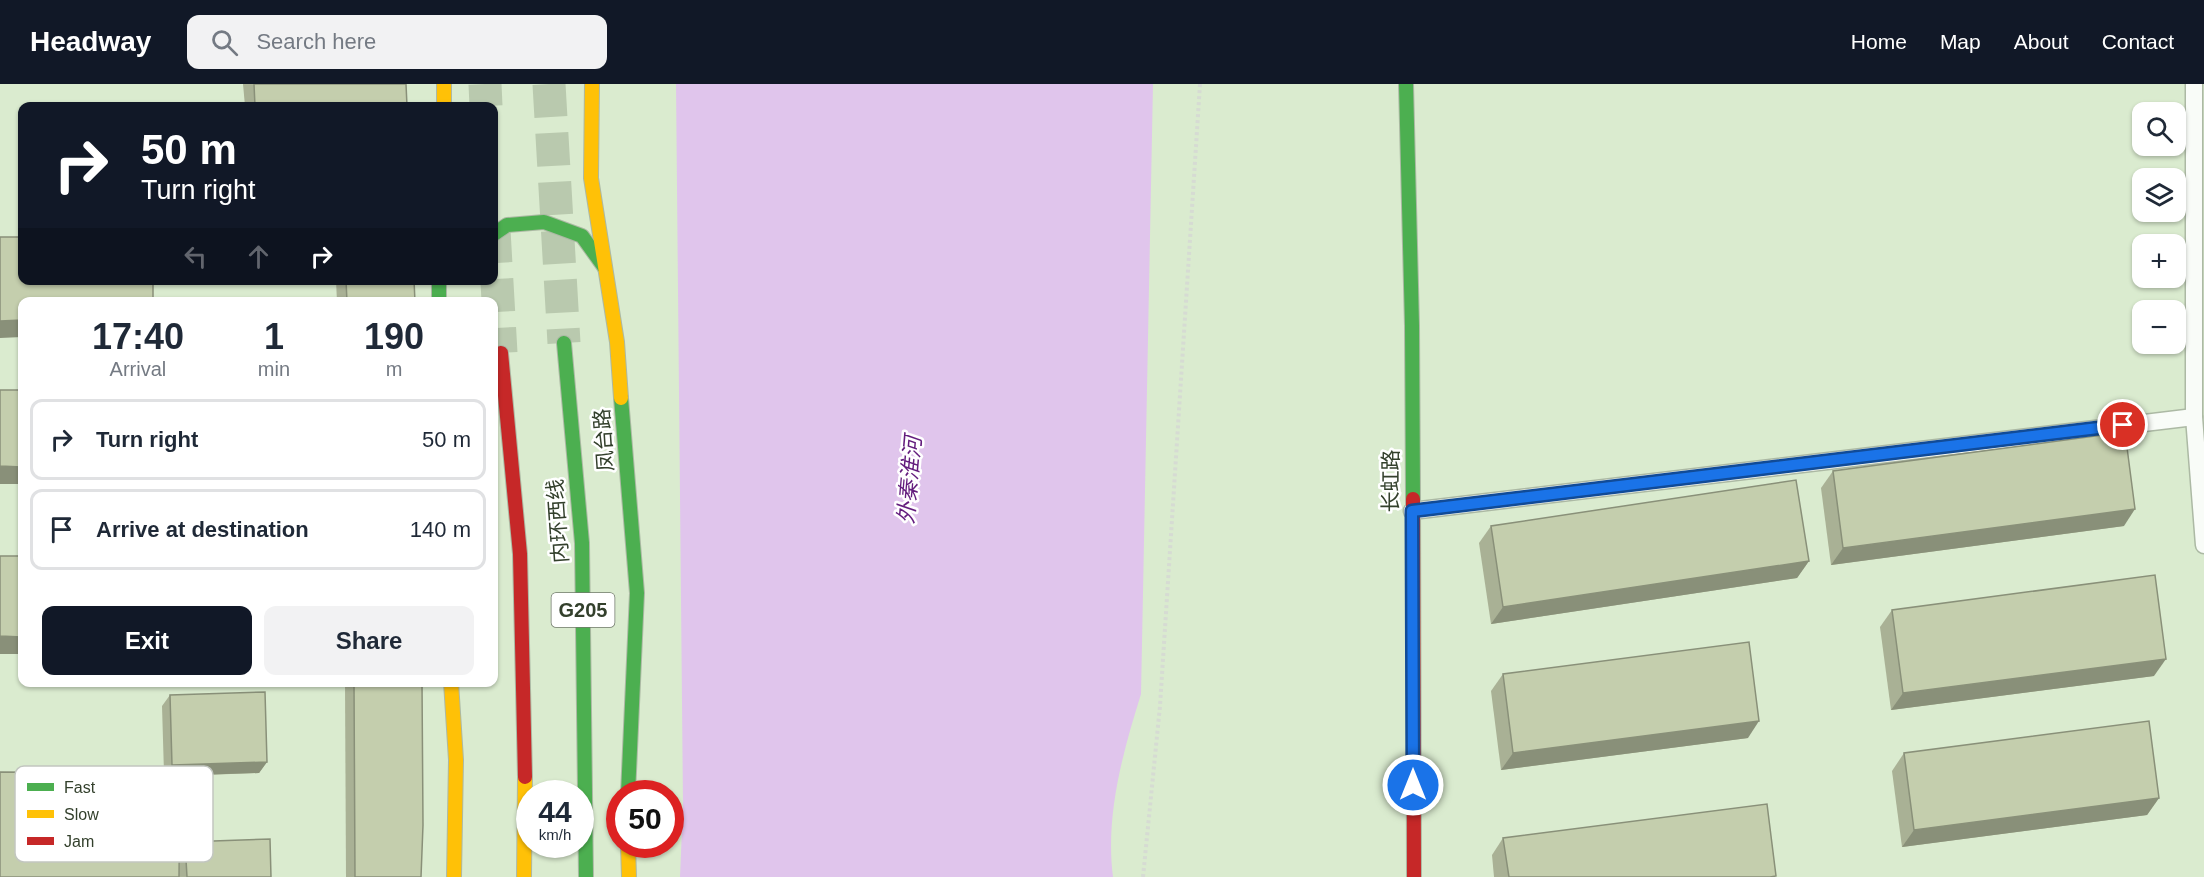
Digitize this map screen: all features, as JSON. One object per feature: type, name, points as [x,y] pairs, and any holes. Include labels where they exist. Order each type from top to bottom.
[{"type":"main road","points":[[444,84],[444,102]]},
{"type":"main road","name":"凤台路","points":[[592,84],[591,178],[617,342],[637,593],[629,780]]},
{"type":"main road","name":"长虹路","points":[[1406,84],[1412,326],[1414,877]]},
{"type":"main road","points":[[498,231],[507,225],[544,222],[582,236],[606,270]]},
{"type":"main road","name":"内环西线","points":[[564,343],[582,543],[586,877]]},
{"type":"main road","name":"内环西线","points":[[501,353],[520,554],[525,766],[524,877]]},
{"type":"main road","points":[[452,687],[456,760],[454,877]]},
{"type":"main road","points":[[628,858],[629,877]]},
{"type":"lane","points":[[2194,84],[2194,417],[2204,545]]},
{"type":"lane","points":[[1412,511],[2194,417]]},
{"type":"path","points":[[1143,877],[1160,706],[1200,84]]},
{"type":"water","name":"外秦淮河","points":[[676,84],[1153,84],[1141,694],[1117,784],[1111,830],[1113,877],[680,877],[681,858],[684,858]]},
{"type":"building","points":[[254,84],[406,84],[407,102],[255,102]]},
{"type":"building","points":[[0,237],[18,237],[18,285],[153,285],[153,297],[18,297],[18,320],[0,321]]},
{"type":"building","points":[[346,285],[414,285],[415,297],[347,297]]},
{"type":"building","points":[[0,390],[18,390],[18,467],[0,466]]},
{"type":"building","points":[[2125,432],[2135,509],[1843,548],[1833,471]]},
{"type":"building","points":[[1796,480],[1809,561],[1503,607],[1491,526]]},
{"type":"building","points":[[0,556],[18,556],[18,637],[0,636]]},
{"type":"building","points":[[2155,575],[2166,659],[1903,693],[1892,610]]},
{"type":"building","points":[[1749,642],[1759,721],[1513,753],[1503,674]]},
{"type":"building","points":[[354,687],[422,687],[421,877],[355,877]]},
{"type":"building","points":[[265,692],[267,762],[172,765],[170,695]]},
{"type":"building","points":[[2149,721],[2159,798],[1914,830],[1904,753]]},
{"type":"building","points":[[0,772],[15,772],[15,862],[179,862],[179,877],[0,877]]},
{"type":"building","points":[[1767,804],[1776,876],[1509,877],[1503,838]]},
{"type":"building","points":[[270,839],[271,877],[187,877],[186,862],[213,862],[213,841]]},
{"type":"tunnel","points":[[485,84],[486,102]]},
{"type":"tunnel","points":[[549,84],[564,343]]},
{"type":"tunnel","points":[[497,285],[498,297]]},
{"type":"tunnel","points":[[498,300],[501,353]]},
{"type":"traffic: fast","points":[[1406,84],[1412,326],[1413,499]]},
{"type":"traffic: fast","points":[[498,231],[507,225],[544,222],[582,236],[605,268]]},
{"type":"traffic: fast","points":[[439,285],[439,297]]},
{"type":"traffic: fast","points":[[564,343],[582,543],[586,877]]},
{"type":"traffic: fast","points":[[621,398],[637,593],[629,780]]},
{"type":"traffic: slow","points":[[444,84],[444,102]]},
{"type":"traffic: slow","points":[[592,84],[591,178],[617,342],[621,398]]},
{"type":"traffic: slow","points":[[451,687],[456,760],[454,877]]},
{"type":"traffic: slow","points":[[524,877],[525,777]]},
{"type":"traffic: slow","points":[[628,858],[629,877]]},
{"type":"traffic: jam","points":[[501,353],[520,554],[525,777]]},
{"type":"traffic: jam","points":[[1413,499],[1414,877]]},
{"type":"route","points":[[1413,785],[1412,511],[2123,425]]}]
